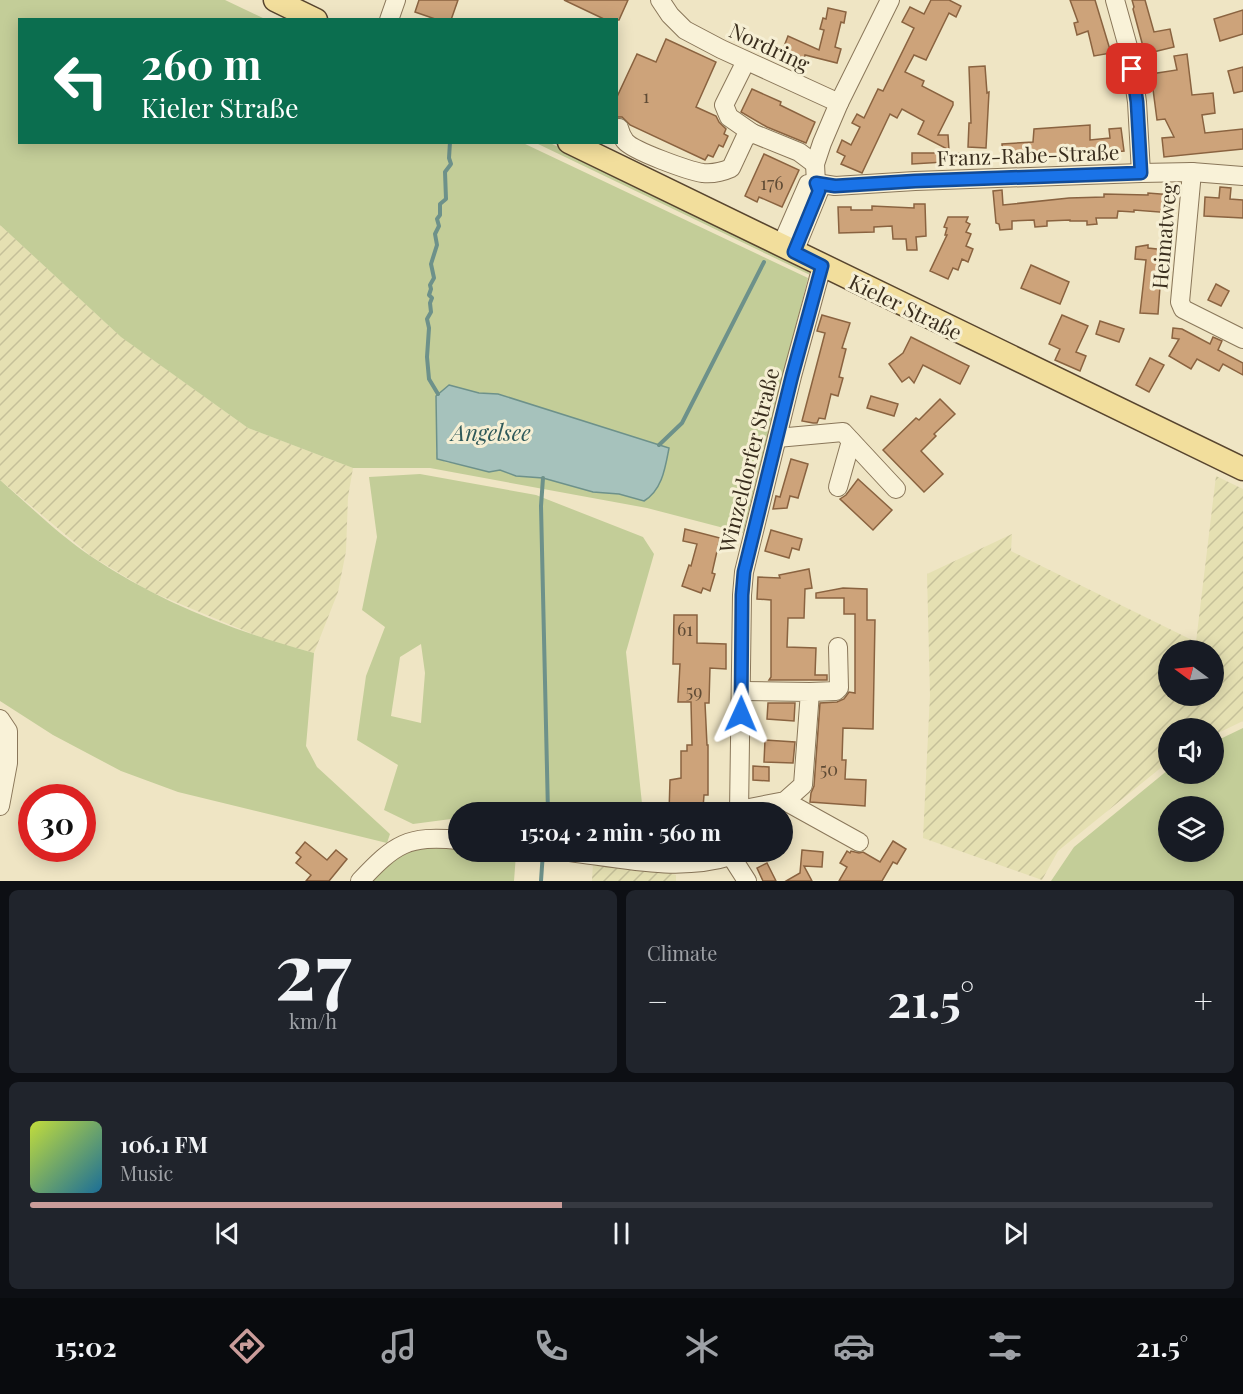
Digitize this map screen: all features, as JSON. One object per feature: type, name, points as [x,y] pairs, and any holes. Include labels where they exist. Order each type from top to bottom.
[{"type":"main road","points":[[275,0],[312,18]]},
{"type":"main road","name":"Kieler Straße","points":[[573,144],[1243,469]]},
{"type":"street","points":[[390,18],[396,0]]},
{"type":"street","name":"Nordring","points":[[660,0],[670,15],[685,30],[746,61],[839,103]]},
{"type":"street","points":[[787,249],[819,191],[816,183],[816,164],[839,103],[890,0]]},
{"type":"street","points":[[1115,0],[1130,54],[1137,101],[1141,173]]},
{"type":"street","points":[[746,61],[724,105],[729,117],[752,133],[799,152],[816,164]]},
{"type":"street","points":[[619,128],[626,142],[639,149],[681,167],[704,173],[720,172],[731,168],[745,138],[752,133]]},
{"type":"street","name":"Franz-Rabe-Straße","points":[[816,183],[835,186],[915,181],[1192,172],[1243,176]]},
{"type":"street","name":"Heimatweg","points":[[1192,172],[1180,302],[1183,309],[1243,339]]},
{"type":"street","name":"Winzeldorfer Straße","points":[[739,802],[744,572],[822,266]]},
{"type":"street","points":[[777,438],[843,432],[896,489]]},
{"type":"street","points":[[838,487],[851,441]]},
{"type":"street","points":[[741,691],[836,691],[839,688],[838,647]]},
{"type":"street","points":[[780,802],[785,801],[803,785],[810,692]]},
{"type":"street","points":[[0,718],[8,731],[8,763],[0,806]]},
{"type":"street","points":[[785,801],[859,842]]},
{"type":"street","points":[[360,881],[385,854],[409,840],[433,837],[448,839]]},
{"type":"street","points":[[662,862],[681,864],[712,862]]},
{"type":"street","points":[[736,862],[747,881]]},
{"type":"shaded area","points":[[0,225],[120,336],[248,428],[353,468],[348,497],[346,551],[338,592],[314,653],[267,640],[149,591],[91,556],[0,480]]},
{"type":"shaded area","points":[[1216,476],[1243,489],[1243,721],[1224,730],[1224,718],[1158,718],[1158,770],[1058,851],[1042,880],[923,838],[930,695],[927,574],[1012,534],[1011,551],[1192,640],[1158,640],[1158,706],[1224,706],[1224,640],[1196,640]]},
{"type":"shaded area","points":[[593,862],[649,866],[676,875],[676,881],[592,881]]},
{"type":"green space","points":[[0,0],[225,0],[263,18],[18,18],[18,144],[525,144],[808,278],[743,533],[647,508],[430,468],[353,468],[248,428],[121,337],[0,225]],"holes":[[[449,386],[479,393],[498,394],[668,448],[644,501],[619,494],[593,492],[543,478],[516,476],[500,470],[489,472],[445,462],[436,451],[438,434],[436,405]]]},
{"type":"green space","points":[[538,144],[552,144],[806,267],[810,275]]},
{"type":"green space","points":[[420,474],[536,495],[643,537],[654,554],[626,652],[642,802],[448,802],[448,819],[413,824],[384,810],[398,765],[357,740],[366,676],[385,627],[362,610],[377,537],[369,477]],"holes":[[[421,644],[425,673],[421,723],[391,716],[400,657]]]},
{"type":"green space","points":[[0,480],[56,530],[92,557],[144,588],[227,625],[314,653],[306,746],[317,767],[390,834],[387,843],[178,792],[121,771],[53,735],[0,701]]},
{"type":"green space","points":[[1243,728],[1243,881],[1051,881],[1074,847],[1158,778],[1158,784],[1224,784],[1224,737]]},
{"type":"green space","points":[[425,845],[448,847],[448,862],[515,862],[514,881],[369,881],[402,850]]},
{"type":"water","name":"Angelsee","points":[[449,385],[479,393],[498,394],[669,448],[659,485],[644,501],[619,494],[593,492],[543,478],[516,476],[500,470],[489,472],[437,459],[436,396]]},
{"type":"building","points":[[419,0],[458,0],[452,18],[432,18],[415,12]]},
{"type":"building","points":[[564,0],[628,0],[619,20],[618,18],[602,18]]},
{"type":"building","points":[[931,0],[949,0],[961,6],[956,17],[949,13],[926,60],[914,55],[905,72],[924,81],[922,86],[953,102],[938,135],[948,135],[949,150],[918,134],[924,121],[902,109],[897,118],[890,114],[862,173],[841,164],[845,156],[837,152],[842,140],[851,145],[860,127],[852,123],[857,114],[864,118],[878,89],[883,91],[914,28],[902,22],[910,7],[924,14]]},
{"type":"building","points":[[1070,0],[1095,0],[1111,53],[1094,56],[1088,31],[1077,35],[1074,23],[1078,22]]},
{"type":"building","points":[[1132,0],[1145,0],[1154,32],[1170,29],[1174,47],[1145,54]]},
{"type":"building","points":[[828,8],[846,12],[835,47],[841,49],[837,63],[805,55],[804,59],[783,49],[788,36],[819,50],[824,30],[820,29],[823,18],[826,19]]},
{"type":"building","points":[[1243,10],[1243,34],[1220,41],[1214,19]]},
{"type":"building","points":[[666,39],[716,62],[696,107],[716,116],[726,129],[724,134],[728,136],[723,147],[719,145],[713,157],[708,155],[705,160],[630,125],[622,117],[618,117],[618,95],[637,54],[656,62]]},
{"type":"building","points":[[1187,54],[1192,95],[1213,93],[1215,113],[1202,115],[1205,133],[1243,129],[1243,149],[1164,157],[1162,138],[1174,137],[1165,119],[1157,120],[1151,74],[1177,70],[1174,56]]},
{"type":"building","points":[[985,66],[987,93],[989,92],[986,148],[968,147],[969,123],[971,123],[969,67]]},
{"type":"building","points":[[1243,67],[1243,91],[1234,93],[1228,71]]},
{"type":"building","points":[[752,89],[781,102],[780,105],[815,122],[806,143],[767,127],[741,112]]},
{"type":"building","points":[[1090,125],[1090,140],[1110,138],[1109,129],[1121,128],[1124,151],[1102,153],[1102,155],[1087,153],[1003,161],[1002,144],[1033,142],[1034,129]]},
{"type":"building","points":[[912,153],[960,153],[961,161],[912,164]]},
{"type":"building","points":[[764,154],[799,170],[782,207],[759,197],[757,202],[745,196]]},
{"type":"building","points":[[1220,187],[1231,188],[1230,199],[1243,200],[1243,218],[1204,216],[1205,197],[1219,198]]},
{"type":"building","points":[[1002,190],[1003,205],[1104,197],[1104,194],[1173,195],[1172,213],[1118,211],[1117,218],[1096,218],[1097,224],[1087,225],[1087,221],[1070,220],[1047,221],[1047,226],[1035,227],[1034,220],[1012,221],[1012,229],[1000,230],[999,224],[996,223],[993,191]]},
{"type":"building","points":[[914,204],[925,204],[926,236],[916,237],[917,250],[907,250],[906,239],[893,239],[892,226],[874,227],[874,232],[839,233],[838,207],[851,207],[851,210],[872,210],[872,206],[914,208]]},
{"type":"building","points":[[948,217],[968,217],[966,222],[970,224],[966,232],[971,234],[966,246],[973,249],[968,262],[962,259],[958,270],[953,268],[948,279],[930,271],[947,235],[945,235],[947,228],[944,227]]},
{"type":"building","points":[[1148,245],[1148,248],[1166,250],[1165,273],[1161,273],[1158,314],[1140,313],[1146,260],[1135,259],[1136,247]]},
{"type":"building","points":[[1031,265],[1069,282],[1060,304],[1021,288]]},
{"type":"building","points":[[1216,284],[1229,291],[1221,306],[1208,300]]},
{"type":"building","points":[[822,315],[850,323],[842,348],[846,349],[839,377],[843,378],[838,396],[831,394],[825,419],[819,418],[817,423],[813,423],[802,421],[825,333],[817,331]]},
{"type":"building","points":[[1062,315],[1088,326],[1076,352],[1086,356],[1080,371],[1055,360],[1060,349],[1049,344]]},
{"type":"building","points":[[1100,321],[1124,329],[1119,342],[1096,334]]},
{"type":"building","points":[[1173,328],[1182,329],[1210,344],[1213,337],[1222,341],[1218,350],[1243,363],[1243,375],[1223,364],[1219,371],[1197,359],[1191,369],[1169,356],[1179,339],[1172,338]]},
{"type":"building","points":[[911,337],[969,366],[960,384],[923,365],[914,383],[909,377],[902,382],[889,364],[903,353]]},
{"type":"building","points":[[1150,358],[1164,365],[1149,392],[1136,385]]},
{"type":"building","points":[[871,396],[898,404],[894,416],[867,408]]},
{"type":"building","points":[[940,399],[955,414],[934,434],[936,436],[921,451],[943,474],[924,492],[883,450],[916,418],[919,420]]},
{"type":"building","points":[[791,459],[808,464],[798,498],[790,496],[787,508],[773,509],[776,496],[780,497]]},
{"type":"building","points":[[858,479],[892,510],[873,530],[840,499]]},
{"type":"building","points":[[685,529],[720,538],[710,591],[703,588],[701,593],[682,586],[697,544],[683,541]]},
{"type":"building","points":[[771,530],[802,539],[799,550],[792,548],[789,558],[765,551]]},
{"type":"building","points":[[809,569],[812,588],[805,589],[804,618],[788,618],[787,647],[816,648],[815,675],[827,675],[827,680],[769,680],[771,677],[771,600],[757,599],[758,577],[780,578],[779,575]]},
{"type":"building","points":[[843,588],[867,589],[867,620],[875,620],[873,729],[843,728],[842,760],[846,760],[845,779],[866,780],[865,806],[810,802],[814,786],[820,703],[837,702],[844,699],[849,692],[855,693],[855,614],[844,614],[844,598],[816,598],[816,593]]},
{"type":"building","points":[[674,615],[697,615],[697,643],[726,644],[726,669],[710,668],[709,703],[705,703],[708,795],[704,795],[703,802],[669,802],[670,780],[681,778],[681,751],[687,751],[687,745],[692,745],[691,702],[678,702],[680,664],[673,664]]},
{"type":"building","points":[[768,703],[795,703],[794,721],[767,719]]},
{"type":"building","points":[[765,740],[795,742],[793,763],[764,762]]},
{"type":"building","points":[[753,766],[769,767],[769,781],[753,780]]},
{"type":"building","points":[[893,841],[906,849],[897,864],[893,862],[882,881],[839,881],[847,867],[840,863],[847,851],[850,853],[851,851],[863,852],[880,862]]},
{"type":"building","points":[[305,842],[327,860],[336,850],[347,859],[329,881],[306,881],[311,875],[296,863],[301,857],[296,853]]},
{"type":"building","points":[[802,850],[823,852],[822,867],[804,866],[812,881],[786,881],[800,873]]},
{"type":"building","points":[[767,863],[776,881],[763,881],[757,868]]},
{"type":"waterway","points":[[438,394],[429,379],[427,319],[431,312],[432,298],[429,295],[430,285],[434,278],[431,264],[437,245],[435,234],[439,226],[437,219],[440,215],[440,204],[446,199],[445,172],[451,164],[450,144]]},
{"type":"waterway","points":[[659,445],[682,423],[764,262]]},
{"type":"waterway","points":[[543,478],[541,506],[548,802]]},
{"type":"waterway","points":[[541,881],[542,862]]},
{"type":"route","points":[[741,714],[744,572],[792,376],[822,266],[794,252],[819,191],[816,183],[835,186],[1141,173],[1141,141],[1132,69]]}]
